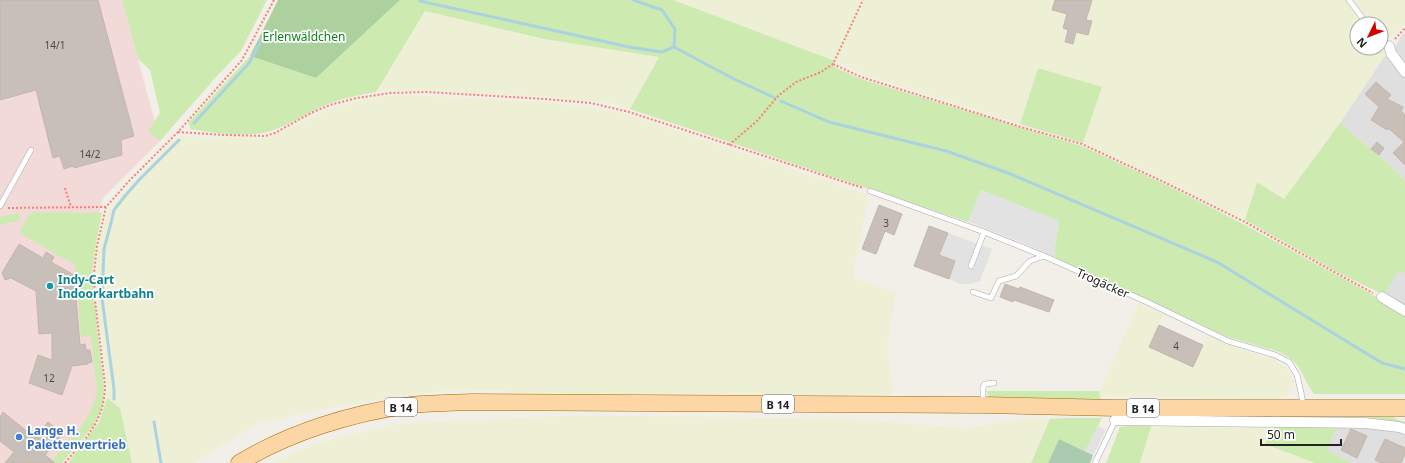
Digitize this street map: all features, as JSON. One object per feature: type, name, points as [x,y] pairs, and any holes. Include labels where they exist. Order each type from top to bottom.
[{"type":"main road","name":"B 14","points":[[239,463],[248,457],[296,435],[348,417],[412,405],[471,402],[983,405],[1116,414],[1303,408],[1405,408]]},
{"type":"street","points":[[1389,50],[1405,72]]},
{"type":"street","points":[[1382,297],[1405,312]]},
{"type":"street","points":[[1116,414],[1365,424],[1399,427],[1405,429]]},
{"type":"lane","points":[[1349,0],[1361,16]]},
{"type":"lane","points":[[3,207],[31,150]]},
{"type":"lane","name":"Trogäcker","points":[[870,191],[1017,243],[1147,302],[1228,341],[1275,355],[1289,362],[1297,375],[1303,408]]},
{"type":"lane","points":[[971,266],[984,232]]},
{"type":"lane","points":[[973,292],[991,298],[999,281],[1016,276],[1030,261],[1044,256]]},
{"type":"lane","points":[[983,405],[982,387],[986,384],[994,383]]},
{"type":"lane","points":[[1095,463],[1101,445],[1116,414]]},
{"type":"path","points":[[65,463],[95,426],[104,406],[105,385],[95,300],[94,273],[97,246],[106,207],[128,182],[178,132],[242,60],[274,0]]},
{"type":"path","points":[[729,144],[757,121],[778,96],[796,82],[821,72],[833,64],[863,0]]},
{"type":"path","points":[[1389,41],[1405,28]]},
{"type":"path","points":[[833,64],[861,77],[1021,127],[1082,144],[1245,222],[1336,274],[1382,297]]},
{"type":"path","points":[[178,132],[225,136],[264,136],[330,105],[357,98],[390,93],[427,92],[545,99],[605,106],[629,112],[870,191]]},
{"type":"path","points":[[66,188],[71,207]]},
{"type":"path","points":[[3,207],[106,207]]},
{"type":"shaded area","points":[[0,0],[122,0],[160,141],[103,198],[90,255],[98,404],[58,463],[0,463]]},
{"type":"shaded area","points":[[1405,32],[1405,181],[1396,171],[1340,123],[1385,56],[1390,57],[1401,36]]},
{"type":"shaded area","points":[[981,190],[1059,221],[1054,252],[1056,258],[1018,241],[968,222]]},
{"type":"shaded area","points":[[948,233],[992,249],[980,281],[971,284],[960,284],[949,279],[955,262],[939,255]]},
{"type":"shaded area","points":[[1398,270],[1405,274],[1405,307],[1384,295]]},
{"type":"shaded area","points":[[1367,417],[1392,417],[1405,422],[1405,463],[1351,463],[1327,450],[1338,425],[1366,425]]},
{"type":"shaded area","points":[[1098,426],[1106,430],[1093,455],[1085,451]]},
{"type":"green space","points":[[122,0],[267,0],[241,51],[160,141],[148,131],[160,113],[150,70],[138,59]]},
{"type":"green space","name":"Erlenwäldchen","points":[[278,0],[400,0],[316,78],[250,56]]},
{"type":"green space","points":[[400,0],[673,0],[827,58],[834,61],[835,67],[861,79],[1082,146],[1169,186],[1245,225],[1368,292],[1405,315],[1405,394],[1314,394],[1297,365],[1287,356],[1279,352],[1228,337],[1056,258],[1054,252],[1059,221],[981,190],[968,222],[630,109],[659,57],[544,39],[425,11],[376,92],[334,102],[285,125],[261,133],[231,134],[191,129],[188,123],[250,56],[316,78]]},
{"type":"green space","points":[[673,0],[1347,0],[1358,16],[1349,16],[1349,56],[1385,56],[1340,123],[1284,199],[1257,182],[1245,220],[1168,182],[1083,143],[1101,87],[1038,68],[1020,124],[862,74],[827,58]]},
{"type":"green space","points":[[1353,0],[1405,0],[1405,24],[1394,35],[1389,37],[1389,16],[1364,16]]},
{"type":"green space","points":[[425,11],[544,39],[659,57],[630,109],[613,104],[546,97],[443,91],[376,92]]},
{"type":"green space","points":[[1038,68],[1102,87],[1083,143],[1020,124]]},
{"type":"green space","points":[[393,95],[544,102],[609,110],[630,115],[869,195],[853,277],[896,293],[887,347],[893,390],[890,395],[521,394],[498,390],[442,391],[386,398],[259,423],[194,463],[132,463],[120,408],[107,398],[107,382],[98,310],[96,277],[97,254],[102,228],[109,208],[174,139],[181,136],[258,139],[270,137],[329,109],[363,99]]},
{"type":"green space","points":[[1340,123],[1396,171],[1405,181],[1405,274],[1398,271],[1384,295],[1337,272],[1245,220],[1257,182],[1284,199]]},
{"type":"green space","points":[[34,212],[102,213],[92,275],[104,386],[103,406],[94,425],[62,463],[55,463],[53,459],[74,436],[86,419],[91,410],[97,390],[91,336],[81,337],[75,265],[19,233],[29,215]]},
{"type":"green space","points":[[17,213],[21,217],[18,221],[0,225],[0,217]]},
{"type":"green space","points":[[1139,303],[1164,314],[1149,347],[1193,367],[1208,335],[1251,353],[1275,359],[1286,368],[1291,375],[1294,385],[1288,395],[1275,399],[1100,396],[1099,391]]},
{"type":"green space","points":[[986,391],[1099,391],[1101,401],[990,399]]},
{"type":"green space","points":[[107,398],[120,408],[132,463],[68,463],[99,422]]},
{"type":"green space","points":[[580,415],[844,419],[967,428],[1020,419],[1050,419],[1031,463],[272,463],[314,444],[395,424]]},
{"type":"green space","points":[[1367,417],[1392,417],[1405,422],[1405,426],[1367,421]]},
{"type":"green space","points":[[1102,418],[1085,451],[1059,439],[1048,463],[1031,463],[1050,419]]},
{"type":"green space","points":[[1152,423],[1275,426],[1265,444],[1315,463],[1140,463]]},
{"type":"green space","points":[[1152,423],[1140,463],[1106,463],[1120,427]]},
{"type":"green space","points":[[1338,425],[1327,450],[1351,463],[1315,463],[1265,444],[1275,426]]},
{"type":"green space","points":[[1059,439],[1093,455],[1090,463],[1048,463]]},
{"type":"building","points":[[0,0],[98,0],[134,136],[121,140],[122,155],[74,168],[73,166],[64,169],[60,156],[53,158],[36,90],[0,100]]},
{"type":"building","points":[[1055,0],[1092,0],[1086,20],[1092,21],[1088,35],[1076,32],[1073,44],[1065,42],[1068,30],[1063,28],[1067,14],[1052,10]]},
{"type":"building","points":[[1376,82],[1391,95],[1387,99],[1403,107],[1401,111],[1405,115],[1405,165],[1393,153],[1404,142],[1388,128],[1387,130],[1371,120],[1379,107],[1365,94]]},
{"type":"building","points":[[1377,142],[1384,148],[1379,155],[1371,149]]},
{"type":"building","points":[[879,205],[902,214],[894,235],[885,231],[876,254],[862,249]]},
{"type":"building","points":[[929,226],[948,233],[939,255],[955,261],[949,279],[914,266]]},
{"type":"building","name":"Indy-Cart Indoorkartbahn","points":[[19,244],[43,258],[46,252],[54,257],[51,262],[74,275],[80,345],[85,344],[86,350],[90,350],[92,362],[72,366],[62,395],[29,383],[38,355],[52,360],[52,333],[39,334],[36,291],[11,278],[5,280],[2,273]]},
{"type":"building","points":[[1005,284],[1019,289],[1020,287],[1054,300],[1049,312],[1014,300],[1013,302],[1000,297]]},
{"type":"building","points":[[1159,325],[1203,345],[1193,367],[1149,347]]},
{"type":"building","points":[[3,412],[35,438],[48,422],[63,434],[45,455],[55,463],[5,463],[14,452],[0,441],[0,417]]},
{"type":"building","points":[[1351,429],[1367,436],[1357,458],[1341,450]]},
{"type":"building","points":[[1385,439],[1405,448],[1405,454],[1401,463],[1381,463],[1375,460]]},
{"type":"waterway","points":[[633,0],[662,10],[675,29],[674,47],[732,78],[775,98]]},
{"type":"waterway","points":[[420,1],[629,47],[662,52],[674,47]]},
{"type":"waterway","points":[[194,123],[249,63],[267,31]]},
{"type":"waterway","points":[[781,101],[829,122],[946,151],[1008,173],[1217,262],[1382,363],[1405,369]]},
{"type":"waterway","points":[[114,399],[102,298],[104,249],[114,210],[139,180],[179,140]]},
{"type":"waterway","points":[[154,422],[161,463]]},
{"type":"place","name":"Indy-Cart Indoorkartbahn","points":[[50,286]]},
{"type":"place","name":"Lange H. Palettenvertrieb","points":[[19,437]]}]
